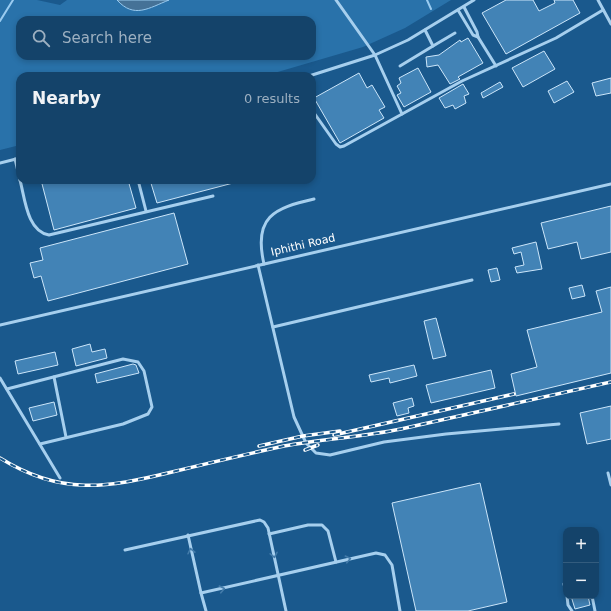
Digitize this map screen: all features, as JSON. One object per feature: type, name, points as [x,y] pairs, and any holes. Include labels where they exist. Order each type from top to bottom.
[{"type":"lane","points":[[336,0],[375,55],[402,114]]},
{"type":"lane","points":[[316,74],[375,55],[424,30],[474,0]]},
{"type":"lane","points":[[598,0],[611,24]]},
{"type":"lane","points":[[464,6],[478,37],[496,66]]},
{"type":"lane","points":[[458,10],[473,35],[478,37]]},
{"type":"lane","points":[[316,116],[331,138],[340,147],[361,138],[450,88],[556,38],[603,10]]},
{"type":"lane","points":[[424,30],[433,46]]},
{"type":"lane","points":[[400,66],[455,33]]},
{"type":"lane","points":[[0,163],[14,159],[16,166]]},
{"type":"lane","points":[[21,184],[35,228],[44,234],[56,235],[146,211],[213,196]]},
{"type":"lane","points":[[139,184],[146,211]]},
{"type":"lane","name":"Iphithi Road","points":[[0,325],[611,184]]},
{"type":"lane","points":[[264,264],[260,249],[261,234],[272,215],[285,206],[314,199]]},
{"type":"lane","points":[[258,265],[294,417],[306,443],[311,450],[321,455],[330,455],[384,442],[446,434],[558,424]]},
{"type":"lane","points":[[273,327],[472,280]]},
{"type":"lane","points":[[7,389],[123,359],[134,360],[139,363],[144,371],[152,406],[148,414],[136,420],[40,444]]},
{"type":"lane","points":[[54,376],[66,437]]},
{"type":"lane","points":[[0,378],[60,478]]},
{"type":"lane","points":[[608,473],[611,485]]},
{"type":"lane","points":[[125,550],[260,520],[267,525],[286,611]]},
{"type":"lane","points":[[269,534],[308,525],[322,525],[328,531],[336,562]]},
{"type":"lane","points":[[188,535],[206,611]]},
{"type":"lane","points":[[202,593],[376,553],[385,556],[392,565],[400,611]]},
{"type":"lane","points":[[567,599],[568,606],[572,611]]},
{"type":"lane","points":[[593,599],[595,611]]},
{"type":"shaded area","points":[[0,0],[37,0],[60,5],[67,0],[117,0],[129,9],[142,10],[169,0],[451,0],[405,28],[363,47],[278,72],[16,72],[16,146],[0,150]]},
{"type":"shaded area","points":[[117,0],[169,0],[148,9],[136,10],[123,6]]},
{"type":"building","points":[[506,0],[533,0],[539,11],[555,3],[554,0],[573,0],[580,13],[506,54],[482,13]]},
{"type":"building","points":[[468,38],[483,63],[458,77],[460,79],[450,84],[438,65],[427,67],[426,57],[439,55],[460,40],[461,42]]},
{"type":"building","points":[[544,51],[555,69],[523,87],[512,68]]},
{"type":"building","points":[[418,68],[431,92],[404,107],[397,95],[401,93],[397,86],[401,83],[399,78]]},
{"type":"building","points":[[359,73],[367,88],[372,85],[385,107],[379,110],[384,118],[340,143],[316,101],[316,97]]},
{"type":"building","points":[[611,78],[611,93],[596,96],[592,83]]},
{"type":"building","points":[[567,81],[574,92],[554,103],[548,91]]},
{"type":"building","points":[[500,82],[503,87],[483,98],[481,93]]},
{"type":"building","points":[[463,84],[469,94],[464,96],[466,103],[455,109],[453,105],[445,108],[439,98]]},
{"type":"building","points":[[42,184],[129,184],[136,208],[54,230]]},
{"type":"building","points":[[151,184],[229,184],[157,203]]},
{"type":"building","points":[[611,206],[611,252],[581,259],[577,242],[548,249],[541,223]]},
{"type":"building","points":[[174,213],[188,264],[48,301],[41,276],[34,278],[30,263],[43,260],[40,248]]},
{"type":"building","points":[[536,242],[542,269],[517,273],[515,267],[524,265],[521,252],[514,254],[512,248]]},
{"type":"building","points":[[497,268],[500,280],[491,282],[488,270]]},
{"type":"building","points":[[582,285],[585,296],[572,299],[569,288]]},
{"type":"building","points":[[611,287],[611,373],[516,396],[511,374],[537,367],[527,330],[602,312],[596,291]]},
{"type":"building","points":[[436,318],[446,356],[433,359],[424,321]]},
{"type":"building","points":[[90,344],[92,352],[105,349],[107,358],[76,366],[72,349]]},
{"type":"building","points":[[55,352],[58,365],[18,374],[15,361]]},
{"type":"building","points":[[133,364],[136,365],[139,373],[97,383],[95,374]]},
{"type":"building","points":[[414,365],[417,376],[390,383],[389,378],[371,382],[369,375]]},
{"type":"building","points":[[491,370],[495,388],[431,403],[426,385]]},
{"type":"building","points":[[412,398],[414,406],[408,408],[409,413],[397,416],[393,403]]},
{"type":"building","points":[[54,402],[57,415],[33,421],[29,408]]},
{"type":"building","points":[[611,406],[611,439],[587,444],[580,413]]},
{"type":"building","points":[[480,483],[507,602],[468,611],[416,611],[392,503]]},
{"type":"building","points":[[572,599],[589,599],[590,605],[575,609]]},
{"type":"waterway","points":[[0,21],[13,0]]},
{"type":"waterway","points":[[427,0],[431,9]]},
{"type":"railway","points":[[0,458],[22,470],[43,478],[64,483],[105,485],[148,478],[284,446],[401,429],[611,382]]},
{"type":"railway","points":[[334,435],[514,394]]},
{"type":"railway","points":[[259,446],[303,436],[340,431]]},
{"type":"railway","points":[[305,450],[318,445]]}]
